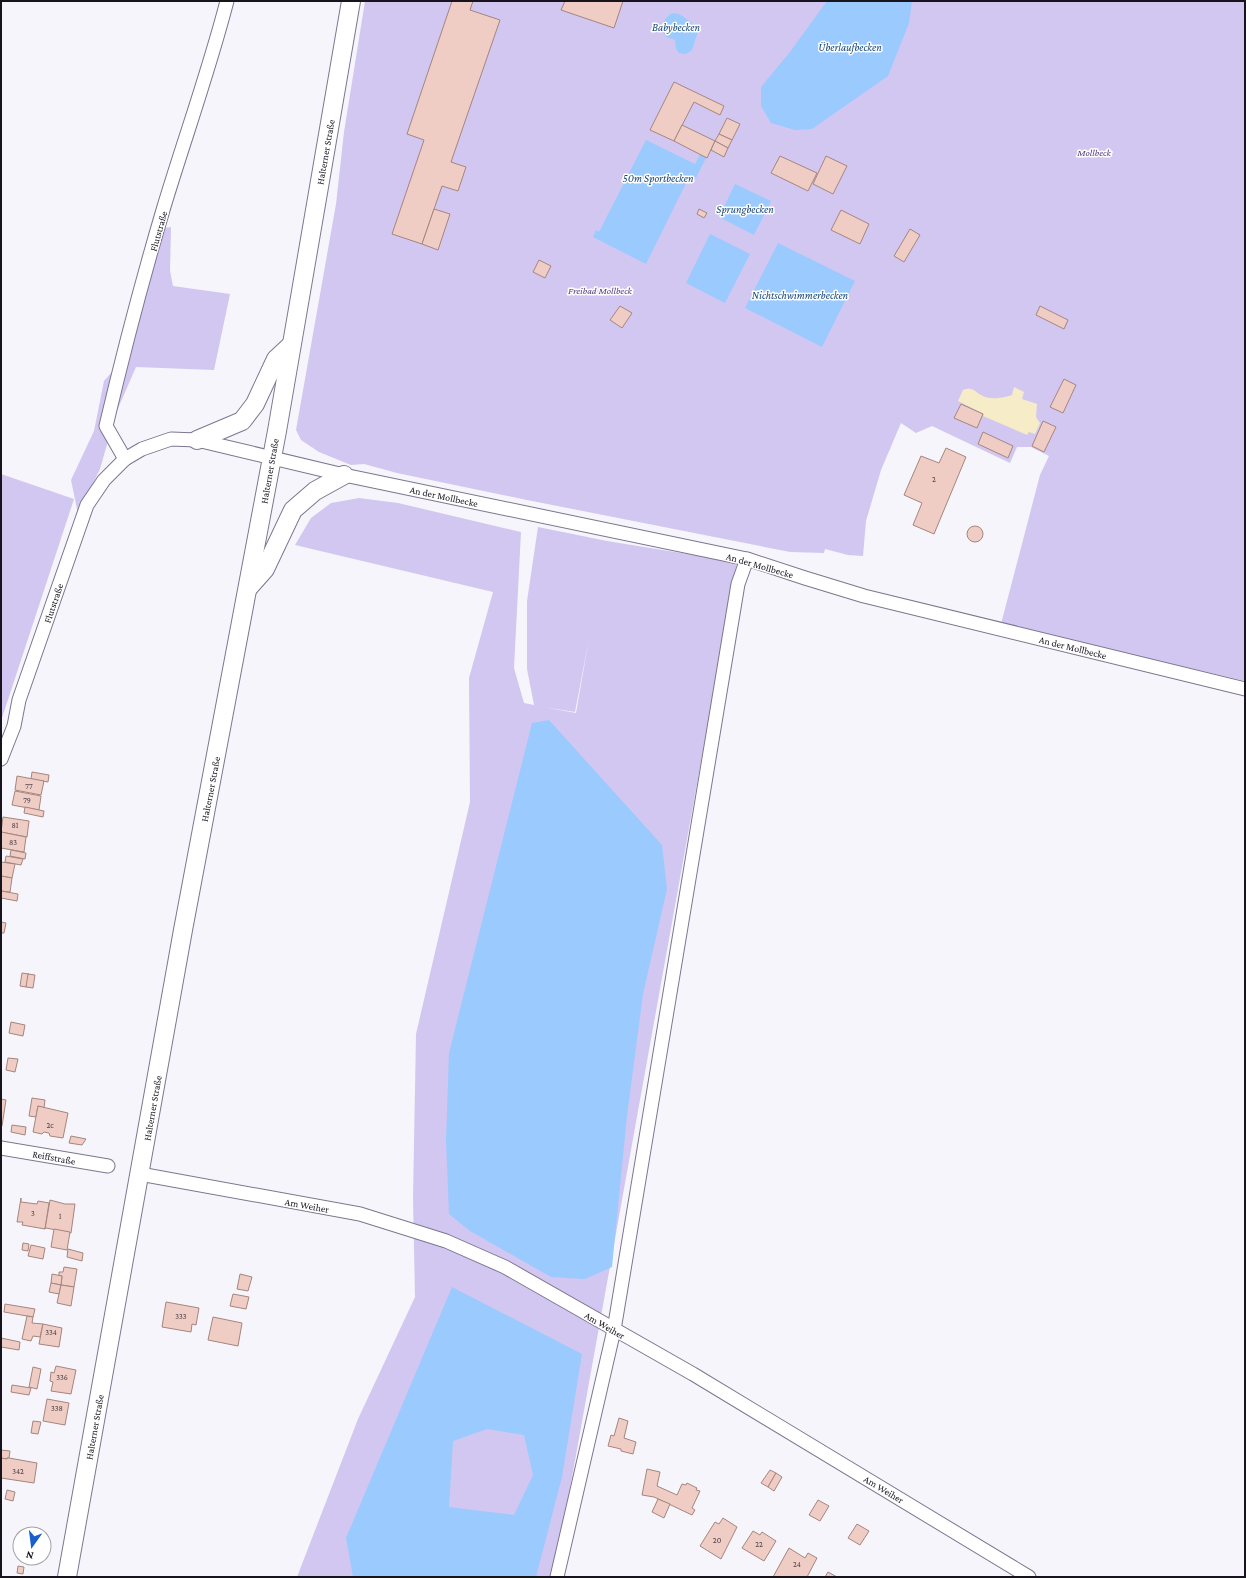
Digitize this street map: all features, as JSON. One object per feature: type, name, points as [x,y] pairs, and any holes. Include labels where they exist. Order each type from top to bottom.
[{"type":"main road","name":"Halterner Straße","points":[[67,1577],[183,930],[272,458],[290,346],[308,252],[351,1]]},
{"type":"main road","points":[[197,440],[242,421],[255,404],[276,359],[290,346]]},
{"type":"main road","points":[[248,587],[265,569],[293,510],[315,491],[344,475]]},
{"type":"street","name":"Flutstraße","points":[[125,459],[106,426],[122,357],[163,210],[218,35],[227,1]]},
{"type":"street","name":"Flutstraße","points":[[1,759],[14,726],[19,700],[87,505],[104,480],[125,459],[142,449],[171,439],[197,440],[272,458]]},
{"type":"street","name":"An der Mollbecke","points":[[272,458],[344,475],[747,559],[864,596],[1245,689]]},
{"type":"street","points":[[557,1577],[614,1330],[738,584],[747,559]]},
{"type":"street","name":"Reiffstraße","points":[[1,1148],[108,1166]]},
{"type":"street","name":"Am Weiher","points":[[140,1174],[360,1214],[446,1241],[505,1267],[693,1374],[1029,1577]]},
{"type":"green space","points":[[365,1],[1245,1],[1245,681],[1001,624],[1040,475],[1049,456],[1031,447],[1017,447],[1010,463],[932,426],[916,433],[901,423],[881,470],[866,521],[863,556],[848,555],[825,549],[824,553],[790,552],[527,500],[397,473],[364,464],[351,465],[319,452],[301,440],[296,430],[336,204],[344,132]]},
{"type":"green space","points":[[171,227],[170,271],[173,286],[230,294],[214,370],[136,367],[116,413],[100,469],[78,514],[71,480],[94,431],[104,381],[126,356],[148,288],[163,228]]},
{"type":"green space","points":[[1,474],[74,499],[1,721]]},
{"type":"green space","points":[[359,498],[398,503],[521,532],[514,668],[524,703],[534,705],[527,669],[527,601],[538,527],[607,541],[737,562],[554,1577],[297,1577],[358,1419],[415,1297],[413,1198],[416,1034],[470,802],[469,678],[493,592],[295,545],[311,518],[331,503]],"holes":[[[589,639],[576,713],[543,707],[575,712]]]},
{"type":"sand","points":[[1014,387],[1024,392],[1022,399],[1037,404],[1036,417],[1040,423],[1035,434],[1029,432],[1027,435],[983,416],[984,414],[958,401],[963,390],[966,389],[972,389],[986,397],[998,398],[1012,395]]},
{"type":"water","name":"Überlaufbecken","points":[[827,1],[912,1],[909,23],[888,76],[812,129],[795,130],[771,123],[761,106],[761,87],[790,52]]},
{"type":"water","name":"Babybecken","points":[[673,13],[680,15],[687,20],[698,32],[692,50],[686,54],[679,53],[676,49],[675,40],[666,36],[662,28],[668,16]]},
{"type":"water","name":"50m Sportbecken","points":[[646,140],[695,164],[704,147],[710,150],[696,178],[690,175],[646,264],[593,237],[596,230],[599,232]]},
{"type":"water","name":"Sprungbecken","points":[[735,184],[771,201],[754,235],[719,217]]},
{"type":"water","name":"Nichtschwimmerbecken","points":[[710,234],[750,254],[725,303],[686,283]]},
{"type":"water","name":"Nichtschwimmerbecken","points":[[778,243],[855,281],[822,347],[745,308]]},
{"type":"water","points":[[549,720],[662,845],[667,889],[643,994],[627,1116],[612,1267],[585,1279],[551,1277],[470,1231],[449,1214],[446,1141],[449,1053],[532,723]]},
{"type":"water","points":[[452,1287],[582,1354],[562,1477],[536,1577],[353,1577],[346,1538]],"holes":[[[487,1429],[524,1435],[533,1475],[514,1515],[449,1507],[453,1441]]]},
{"type":"building","points":[[452,1],[473,1],[470,10],[500,20],[451,162],[466,167],[458,191],[442,186],[422,244],[392,234],[424,140],[407,134]]},
{"type":"building","points":[[565,1],[623,1],[614,28],[561,10]]},
{"type":"building","points":[[674,82],[724,106],[720,115],[694,102],[674,141],[650,130]]},
{"type":"building","points":[[727,118],[740,124],[732,140],[719,134]]},
{"type":"building","points":[[682,125],[715,141],[707,158],[674,141]]},
{"type":"building","points":[[719,134],[732,140],[728,148],[715,141]]},
{"type":"building","points":[[715,141],[728,148],[724,157],[711,150]]},
{"type":"building","points":[[780,156],[817,173],[808,191],[771,173]]},
{"type":"building","points":[[826,156],[847,166],[833,194],[813,184]]},
{"type":"building","points":[[434,209],[450,214],[438,250],[422,244]]},
{"type":"building","points":[[699,209],[707,213],[704,218],[697,214]]},
{"type":"building","points":[[841,210],[869,224],[860,244],[831,230]]},
{"type":"building","points":[[910,229],[920,235],[904,262],[894,256]]},
{"type":"building","points":[[539,260],[551,266],[545,278],[533,272]]},
{"type":"building","points":[[620,306],[632,313],[622,328],[610,320]]},
{"type":"building","points":[[1040,306],[1068,320],[1064,329],[1036,315]]},
{"type":"building","points":[[1064,379],[1076,385],[1063,413],[1050,407]]},
{"type":"building","points":[[961,404],[983,414],[977,428],[954,418]]},
{"type":"building","points":[[1043,421],[1056,427],[1044,452],[1032,446]]},
{"type":"building","points":[[983,432],[1013,446],[1008,458],[978,444]]},
{"type":"building","points":[[946,448],[966,457],[934,534],[913,525],[922,503],[904,495],[921,456],[939,463]]},
{"type":"building","points":[[975,526],[981,528],[983,534],[981,540],[975,542],[969,540],[967,534],[969,528]]},
{"type":"building","points":[[32,772],[49,775],[48,782],[31,779]]},
{"type":"building","points":[[17,776],[44,781],[41,795],[15,790]]},
{"type":"building","points":[[15,791],[41,796],[39,810],[12,805]]},
{"type":"building","points":[[25,807],[44,811],[43,817],[24,813]]},
{"type":"building","points":[[3,817],[29,821],[27,837],[1,832]]},
{"type":"building","points":[[1,832],[26,837],[24,852],[1,848]]},
{"type":"building","points":[[11,850],[26,853],[25,859],[10,856]]},
{"type":"building","points":[[6,856],[23,859],[21,865],[5,862]]},
{"type":"building","points":[[1,862],[15,864],[12,878],[1,876]]},
{"type":"building","points":[[1,876],[12,878],[10,892],[1,891]]},
{"type":"building","points":[[1,891],[18,894],[17,901],[1,898]]},
{"type":"building","points":[[1,922],[6,923],[4,933],[1,933]]},
{"type":"building","points":[[22,973],[29,974],[26,987],[20,986]]},
{"type":"building","points":[[28,974],[35,975],[33,988],[26,987]]},
{"type":"building","points":[[11,1022],[25,1025],[23,1036],[9,1033]]},
{"type":"building","points":[[8,1058],[18,1059],[15,1072],[6,1070]]},
{"type":"building","points":[[32,1098],[45,1100],[44,1108],[38,1106],[36,1117],[29,1116]]},
{"type":"building","points":[[1,1099],[6,1100],[2,1126],[1,1126]]},
{"type":"building","points":[[38,1106],[68,1113],[63,1138],[50,1136],[49,1133],[44,1132],[42,1134],[33,1132]]},
{"type":"building","points":[[12,1125],[26,1127],[25,1135],[11,1132]]},
{"type":"building","points":[[71,1136],[86,1139],[82,1145],[69,1143]]},
{"type":"building","points":[[21,1198],[21,1202],[37,1204],[38,1201],[49,1203],[45,1229],[22,1225],[23,1222],[17,1222]]},
{"type":"building","points":[[50,1200],[65,1204],[75,1204],[71,1233],[45,1229]]},
{"type":"building","points":[[54,1229],[70,1232],[67,1250],[51,1247]]},
{"type":"building","points":[[23,1243],[29,1244],[28,1251],[22,1250]]},
{"type":"building","points":[[31,1245],[45,1248],[43,1259],[28,1256]]},
{"type":"building","points":[[68,1249],[83,1253],[82,1261],[67,1257]]},
{"type":"building","points":[[64,1267],[77,1269],[74,1287],[61,1285],[62,1276],[59,1276],[59,1272],[63,1272]]},
{"type":"building","points":[[52,1274],[62,1276],[61,1285],[51,1283]]},
{"type":"building","points":[[240,1274],[252,1277],[248,1291],[237,1289]]},
{"type":"building","points":[[51,1283],[61,1285],[59,1294],[49,1292]]},
{"type":"building","points":[[61,1285],[74,1287],[71,1306],[57,1303]]},
{"type":"building","points":[[233,1294],[249,1297],[246,1309],[230,1306]]},
{"type":"building","points":[[166,1302],[199,1308],[196,1325],[192,1324],[191,1332],[162,1327]]},
{"type":"building","points":[[5,1304],[35,1309],[33,1317],[4,1312]]},
{"type":"building","points":[[27,1316],[33,1317],[32,1323],[43,1324],[40,1337],[33,1336],[31,1341],[22,1339]]},
{"type":"building","points":[[213,1317],[242,1323],[238,1346],[208,1340]]},
{"type":"building","points":[[43,1324],[62,1328],[59,1347],[39,1344]]},
{"type":"building","points":[[1,1338],[20,1342],[19,1350],[1,1347]]},
{"type":"building","points":[[56,1366],[76,1370],[71,1394],[51,1391],[53,1382],[50,1381],[51,1372],[54,1373]]},
{"type":"building","points":[[33,1367],[41,1369],[37,1389],[29,1387]]},
{"type":"building","points":[[12,1385],[31,1388],[29,1395],[11,1392]]},
{"type":"building","points":[[47,1399],[69,1403],[65,1425],[43,1421]]},
{"type":"building","points":[[619,1418],[628,1421],[624,1438],[636,1442],[633,1454],[608,1446],[611,1435],[614,1436]]},
{"type":"building","points":[[33,1421],[41,1422],[38,1434],[31,1433]]},
{"type":"building","points":[[1,1450],[10,1451],[9,1458],[1,1458]]},
{"type":"building","points":[[1,1458],[37,1463],[34,1483],[1,1478]]},
{"type":"building","points":[[647,1469],[660,1472],[657,1486],[677,1495],[682,1484],[686,1485],[687,1483],[697,1488],[696,1490],[700,1491],[692,1508],[695,1510],[692,1515],[654,1497],[642,1495]]},
{"type":"building","points":[[770,1470],[776,1473],[768,1487],[761,1483]]},
{"type":"building","points":[[776,1473],[782,1477],[774,1491],[768,1487]]},
{"type":"building","points":[[7,1490],[15,1492],[13,1501],[5,1499]]},
{"type":"building","points":[[658,1499],[670,1504],[664,1518],[652,1512]]},
{"type":"building","points":[[818,1500],[829,1506],[820,1521],[809,1515]]},
{"type":"building","points":[[723,1518],[737,1527],[721,1559],[700,1546],[715,1522],[719,1524]]},
{"type":"building","points":[[857,1524],[869,1531],[860,1545],[848,1538]]},
{"type":"building","points":[[753,1531],[760,1535],[762,1532],[776,1541],[764,1561],[742,1548]]},
{"type":"building","points":[[789,1548],[805,1558],[808,1553],[817,1558],[807,1577],[773,1577]]},
{"type":"building","points":[[18,1566],[24,1567],[23,1574],[17,1573]]},
{"type":"building","points":[[828,1572],[837,1577],[825,1577]]},
{"type":"park label","name":"Mollbeck","points":[[1094,152]]},
{"type":"park label","name":"Freibad Mollbeck","points":[[600,290]]}]
